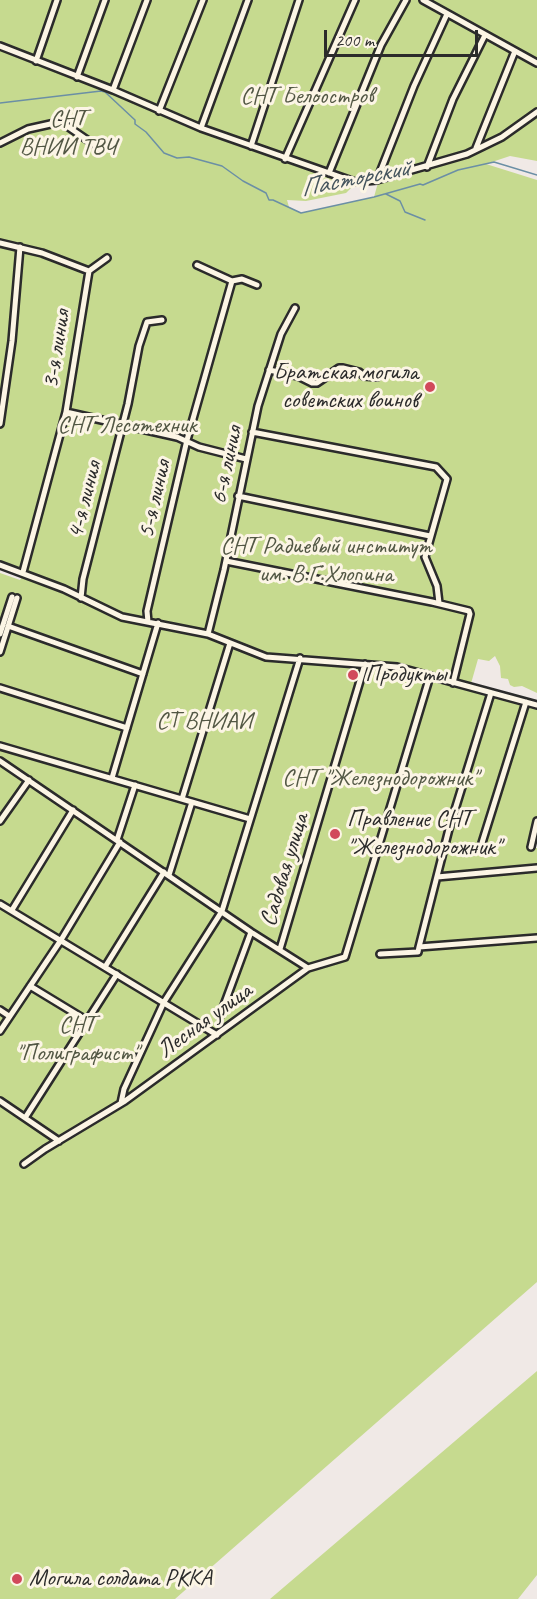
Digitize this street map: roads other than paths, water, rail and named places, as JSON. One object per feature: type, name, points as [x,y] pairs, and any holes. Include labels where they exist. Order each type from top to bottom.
[{"type":"street","points":[[36,61],[57,0]]},
{"type":"street","points":[[77,77],[105,0]]},
{"type":"street","points":[[113,90],[147,0]]},
{"type":"street","points":[[159,111],[202,0]]},
{"type":"street","points":[[201,128],[248,0]]},
{"type":"street","points":[[251,146],[299,0]]},
{"type":"street","points":[[285,159],[355,0]]},
{"type":"street","points":[[330,173],[381,45],[406,0]]},
{"type":"street","points":[[423,0],[537,63]]},
{"type":"street","points":[[377,180],[414,86],[447,14]]},
{"type":"street","points":[[427,167],[453,99],[485,35]]},
{"type":"street","points":[[0,46],[113,90],[201,128],[355,182],[377,180],[467,154],[502,137],[537,111]]},
{"type":"street","points":[[476,148],[515,51]]},
{"type":"street","points":[[0,143],[28,129],[55,123],[64,124],[99,148]]},
{"type":"street","points":[[0,243],[20,247],[89,271],[107,258]]},
{"type":"street","points":[[0,424],[8,375],[20,247]]},
{"type":"street","points":[[197,265],[232,281],[242,279],[257,285]]},
{"type":"street","name":"3-я линия","points":[[23,572],[66,412],[89,271]]},
{"type":"street","name":"5-я линия","points":[[148,622],[147,611],[186,442],[232,281]]},
{"type":"street","name":"6-я линия","points":[[208,634],[226,561],[252,432],[281,334],[295,308]]},
{"type":"street","name":"4-я линия","points":[[81,598],[83,579],[122,425],[139,346],[147,322],[162,320]]},
{"type":"street","points":[[269,370],[298,376],[312,383],[317,383],[339,368],[359,372],[364,376],[377,376]]},
{"type":"street","points":[[66,412],[177,437],[186,442],[246,459]]},
{"type":"street","points":[[252,432],[436,467],[447,479],[425,557],[437,586],[439,603]]},
{"type":"street","points":[[238,496],[430,536]]},
{"type":"street","points":[[226,561],[469,611],[453,683]]},
{"type":"street","points":[[0,565],[23,572],[122,617],[208,634],[266,657],[398,667],[537,705]]},
{"type":"street","points":[[0,634],[15,597],[0,652]]},
{"type":"street","points":[[112,778],[158,623]]},
{"type":"street","points":[[8,626],[143,674]]},
{"type":"street","points":[[182,799],[230,643]]},
{"type":"street","points":[[122,1103],[124,1089],[164,1002],[222,911],[300,658]]},
{"type":"street","name":"Садовая улица","points":[[280,949],[365,664]]},
{"type":"street","name":"Лесная улица","points":[[24,1164],[122,1103],[308,968],[345,957],[430,676]]},
{"type":"street","points":[[0,688],[127,729]]},
{"type":"street","points":[[380,954],[418,952],[449,829],[491,693]]},
{"type":"street","points":[[481,846],[526,702]]},
{"type":"street","points":[[0,746],[250,819]]},
{"type":"street","points":[[0,761],[251,932],[308,968]]},
{"type":"street","points":[[0,821],[29,780]]},
{"type":"street","points":[[0,1031],[61,940],[118,841],[135,785]]},
{"type":"street","points":[[105,967],[166,874],[192,802]]},
{"type":"street","points":[[12,910],[73,810]]},
{"type":"street","points":[[531,847],[537,821]]},
{"type":"street","points":[[437,877],[537,868]]},
{"type":"street","points":[[0,904],[218,1035]]},
{"type":"street","points":[[220,1016],[251,932]]},
{"type":"street","points":[[419,947],[537,938]]},
{"type":"street","points":[[25,1118],[117,974]]},
{"type":"street","points":[[30,986],[86,1020]]},
{"type":"street","points":[[0,1010],[9,1016]]},
{"type":"street","points":[[0,1101],[59,1141]]},
{"type":"waterway","name":"Пасторский","points":[[0,103],[105,92],[135,120],[135,124],[146,132],[164,153],[177,158],[189,157],[222,166],[243,181],[266,193],[269,200],[301,213],[423,185],[458,170],[494,162],[537,175]]},
{"type":"waterway","points":[[386,194],[400,201],[405,212],[425,220]]},
{"type":"place","name":"Братская могила советских воинов","points":[[430,387]]},
{"type":"place","name":"Продукты","points":[[353,675]]},
{"type":"place","name":"Правление СНТ \"Железнодорожник\"","points":[[335,834]]},
{"type":"place","name":"Могила солдата РККА","points":[[17,1579]]},
{"type":"park label","name":"СНТ Белоостров","points":[[307,97]]},
{"type":"park label","name":"СНТ ВНИИ ТВЧ","points":[[68,134]]},
{"type":"park label","name":"СНТ Лесотехник","points":[[127,426]]},
{"type":"park label","name":"СНТ Радиевый институт им. В.Г.Хлопина","points":[[326,561]]},
{"type":"park label","name":"СТ ВНИАИ","points":[[204,722]]},
{"type":"park label","name":"СНТ \"Железнодорожник\"","points":[[380,779]]},
{"type":"park label","name":"СНТ \"Полиграфист\"","points":[[77,1040]]}]
